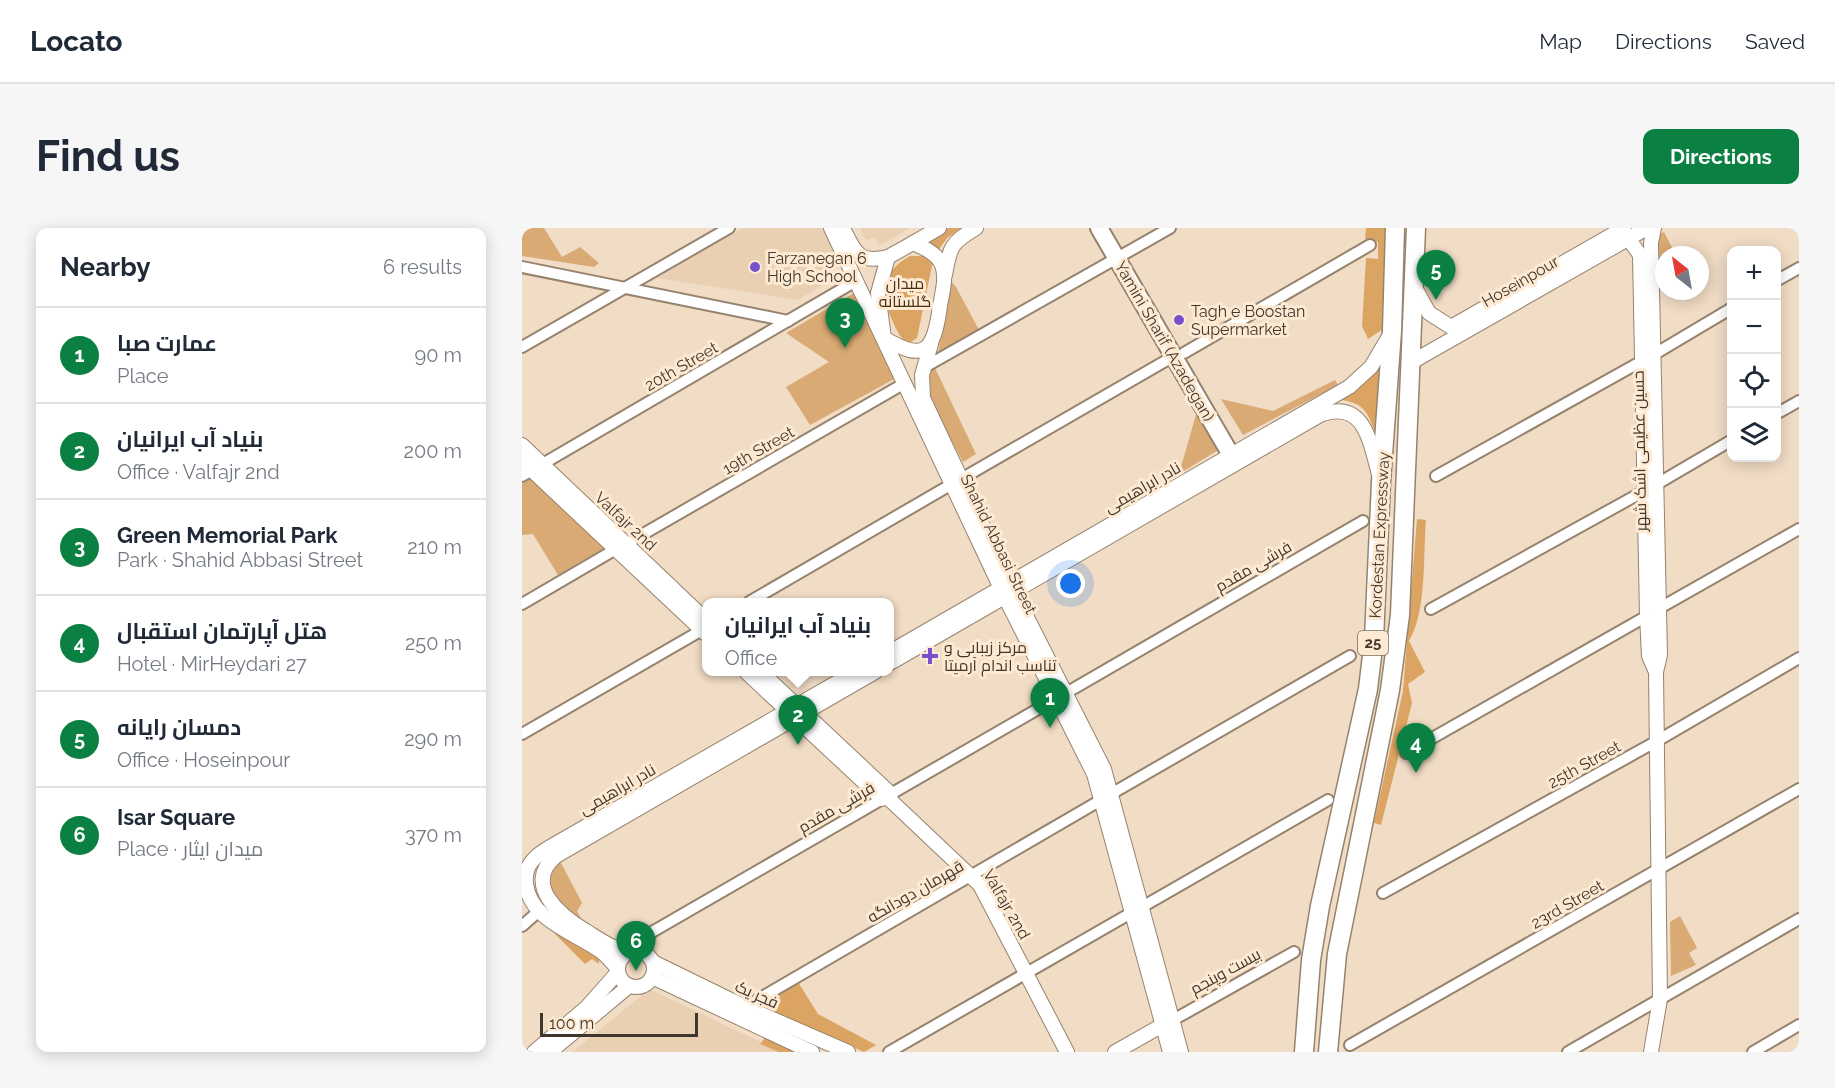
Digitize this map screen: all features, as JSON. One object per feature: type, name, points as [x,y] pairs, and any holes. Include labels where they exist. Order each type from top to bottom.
[{"type":"highway","name":"Kordestan Expressway","points":[[1304,1052],[1311,960],[1320,906],[1369,679],[1378,572],[1381,482],[1392,331],[1395,228]]},
{"type":"highway","name":"Kordestan Expressway","points":[[1328,1052],[1337,954],[1390,690],[1400,615],[1416,228]]},
{"type":"main road","name":"Yamini Sharif (Azadegan)","points":[[1099,228],[1121,256],[1238,456]]},
{"type":"main road","name":"Yamini Sharif (Azadegan)","points":[[1112,228],[1121,256]]},
{"type":"street","points":[[522,347],[729,228]]},
{"type":"street","name":"Shahid Abbasi Street","points":[[831,228],[904,383],[957,482]]},
{"type":"street","points":[[843,228],[854,251],[861,257],[871,260],[888,257],[939,228]]},
{"type":"street","points":[[888,257],[878,293],[884,338],[910,352],[921,352],[931,344],[937,329],[950,248],[955,241],[976,228]]},
{"type":"street","points":[[923,368],[1170,228]]},
{"type":"street","name":"Hoseinpour","points":[[1413,285],[1429,313],[1451,327],[1626,233],[1647,228]]},
{"type":"street","name":"حسین عظیمی اشک شهر","points":[[1651,1052],[1660,999],[1661,867],[1656,672],[1660,655],[1653,612],[1648,358],[1651,243],[1654,228]]},
{"type":"street","name":"Hoseinpour","points":[[1410,363],[1626,233]]},
{"type":"street","name":"حسین عظیمی اشک شهر","points":[[1626,233],[1640,255],[1648,358]]},
{"type":"street","points":[[913,243],[938,258],[944,277]]},
{"type":"street","points":[[758,598],[1370,245]]},
{"type":"street","points":[[522,267],[788,321]]},
{"type":"street","points":[[1781,278],[1799,268]]},
{"type":"street","name":"20th Street","points":[[529,468],[856,281]]},
{"type":"street","points":[[1436,476],[1648,358],[1727,310]]},
{"type":"street","name":"نادر ابراهیمی","points":[[894,661],[1007,590],[1238,456],[1359,378],[1371,367],[1392,331]]},
{"type":"street","name":"Shahid Abbasi Street","points":[[931,344],[923,368],[921,384],[923,398],[957,482],[1007,590],[1061,696],[1106,797],[1168,1022],[1181,1052]]},
{"type":"street","name":"19th Street","points":[[522,604],[904,383]]},
{"type":"street","points":[[1781,411],[1799,401]]},
{"type":"street","name":"نادر ابراهیمی","points":[[1238,456],[1332,410],[1344,412],[1365,426],[1381,482]]},
{"type":"street","points":[[1431,609],[1727,442]]},
{"type":"street","name":"Valfajr 2nd","points":[[522,445],[529,468],[621,547],[702,625]]},
{"type":"street","name":"فرشی مقدم","points":[[635,951],[652,932],[1363,521]]},
{"type":"street","points":[[1406,753],[1799,529]]},
{"type":"street","name":"نادر ابراهیمی","points":[[894,649],[1007,590]]},
{"type":"street","points":[[522,734],[702,630]]},
{"type":"street","name":"قهرمان دودانگه","points":[[745,1007],[1350,656]]},
{"type":"street","name":"25th Street","points":[[1383,893],[1657,741],[1799,658]]},
{"type":"street","name":"Valfajr 2nd","points":[[751,676],[796,711]]},
{"type":"street","name":"Valfajr 2nd","points":[[765,676],[796,711],[972,875],[986,896],[1067,1052]]},
{"type":"street","name":"نادر ابراهیمی","points":[[635,951],[620,951],[560,916],[541,896],[538,886],[542,867],[556,856],[796,711],[849,676]]},
{"type":"street","name":"نادر ابراهیمی","points":[[538,911],[528,896],[525,874],[538,854],[796,711],[867,676]]},
{"type":"street","name":"23rd Street","points":[[1350,1045],[1799,789]]},
{"type":"street","points":[[889,1052],[1328,800]]},
{"type":"street","points":[[522,926],[538,911],[602,952],[618,970],[622,981],[629,986],[643,986],[652,977],[652,962],[646,955],[635,951],[623,956],[618,970],[587,1007],[534,1052]]},
{"type":"street","points":[[1568,1052],[1799,919]]},
{"type":"street","name":"بیست وپنجم","points":[[1115,1052],[1294,952]]},
{"type":"street","name":"فجر یک","points":[[652,962],[745,1007],[848,1052]]},
{"type":"street","name":"فجر یک","points":[[652,977],[734,1018],[812,1052]]},
{"type":"street","points":[[550,1052],[629,986]]},
{"type":"street","points":[[734,1018],[745,1007]]},
{"type":"street","name":"Shahid Abbasi Street","points":[[1168,1022],[1170,1052]]},
{"type":"street","points":[[1753,1052],[1799,1025]]},
{"type":"shaded area","points":[[522,228],[544,228],[562,257],[580,247],[599,263],[594,267],[522,256]]},
{"type":"shaded area","name":"Farzanegan 6 High School","points":[[743,228],[824,228],[841,264],[830,270],[834,278],[798,300],[657,278]]},
{"type":"shaded area","points":[[860,228],[910,228],[879,246],[875,238],[866,240]]},
{"type":"shaded area","points":[[1664,232],[1671,246],[1658,246],[1657,235]]},
{"type":"shaded area","points":[[950,280],[979,330],[938,353]]},
{"type":"shaded area","points":[[857,291],[896,378],[810,425],[786,387],[829,362],[786,333]]},
{"type":"shaded area","points":[[935,368],[976,454],[963,462],[926,393],[928,372]]},
{"type":"shaded area","points":[[1335,380],[1338,385],[1243,435],[1221,399],[1273,411]]},
{"type":"shaded area","points":[[1197,411],[1220,449],[1179,474]]},
{"type":"shaded area","points":[[531,478],[606,547],[558,575],[533,534],[522,535],[522,484]]},
{"type":"shaded area","points":[[560,861],[582,903],[577,911],[581,918],[578,921],[555,907],[545,878]]},
{"type":"shaded area","points":[[1680,916],[1697,948],[1689,953],[1696,965],[1671,976],[1670,922]]},
{"type":"shaded area","points":[[649,989],[782,1052],[573,1052]]},
{"type":"green space","points":[[948,228],[961,228],[947,238],[939,249],[929,243],[920,244]]},
{"type":"green space","points":[[1366,228],[1385,228],[1383,329],[1368,339],[1362,326],[1366,258],[1378,259],[1378,242],[1365,239]]},
{"type":"green space","name":"میدان گلستانه","points":[[910,256],[925,256],[933,261],[917,338],[908,344],[900,336],[892,320],[885,292],[889,276],[901,262]]},
{"type":"green space","points":[[1380,359],[1376,435],[1363,408],[1335,399]]},
{"type":"green space","points":[[1417,519],[1426,520],[1423,583],[1419,614],[1409,641],[1425,672],[1408,684],[1412,703],[1381,825],[1374,823],[1403,691]]},
{"type":"green space","points":[[544,921],[599,955],[599,964],[592,959],[585,964],[541,923]]},
{"type":"green space","points":[[798,982],[818,1014],[876,1045],[864,1052],[764,1008],[764,1004]]},
{"type":"green space","points":[[765,1038],[800,1052],[779,1052],[760,1044]]},
{"type":"place","name":"Farzanegan 6 High School","points":[[755,267]]},
{"type":"place","name":"دمسان رایانه","points":[[1436,300]]},
{"type":"place","name":"Tagh e Boostan Supermarket","points":[[1179,320]]},
{"type":"place","name":"Green Memorial Park","points":[[845,348]]},
{"type":"place","name":"مرکز زیبایی و تناسب اندام آرمیتا","points":[[930,656]]},
{"type":"place","name":"عمارت صبا","points":[[1050,728]]},
{"type":"place","name":"بنیاد آب ایرانیان","points":[[798,745]]},
{"type":"place","name":"هتل آپارتمان استقبال","points":[[1416,773]]},
{"type":"place","name":"Isar Square","points":[[636,971]]}]
